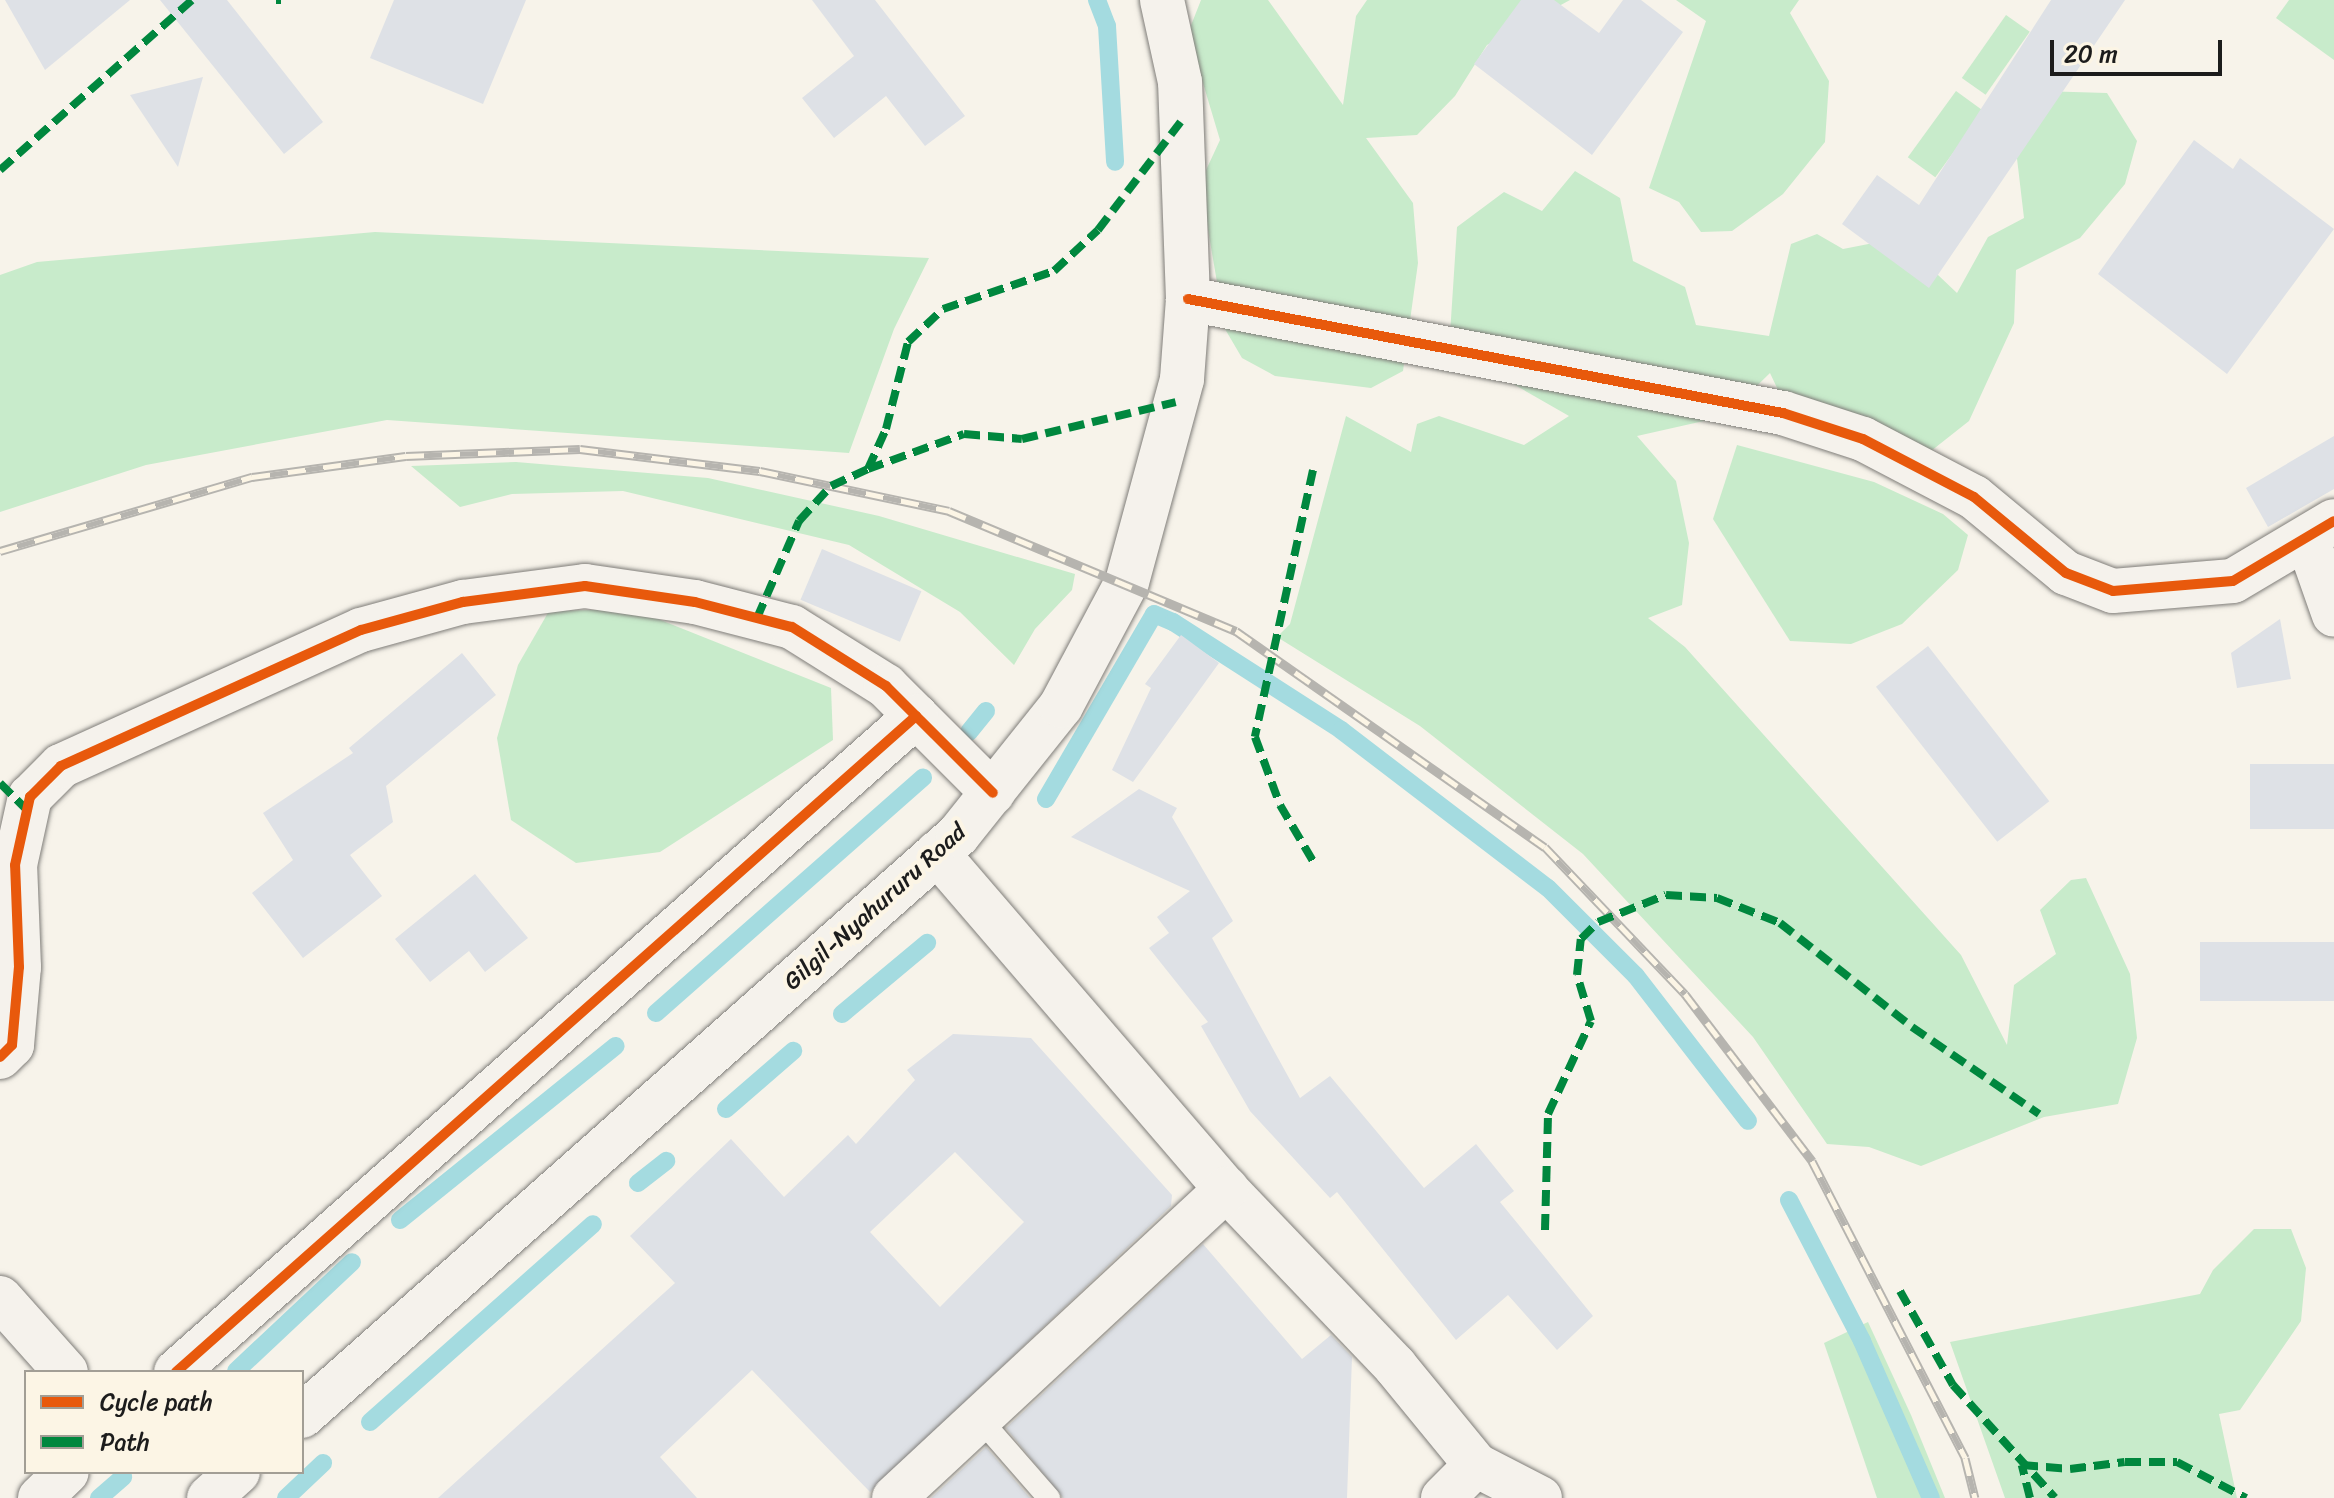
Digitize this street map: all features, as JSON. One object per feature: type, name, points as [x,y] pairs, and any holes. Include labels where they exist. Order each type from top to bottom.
[{"type":"street","name":"Gilgil-Nyahururu Road","points":[[304,1414],[937,853],[993,793],[1061,706],[1127,582],[1182,379],[1188,299],[1180,82],[1162,0]]},
{"type":"street","points":[[1188,299],[1783,413],[1863,439],[1974,497],[2066,573],[2113,591],[2233,581],[2321,531],[2334,615]]},
{"type":"street","points":[[0,1057],[12,1045],[19,967],[15,865],[30,797],[61,766],[361,630],[463,602],[585,586],[695,602],[792,627],[886,686],[993,793]]},
{"type":"street","points":[[178,1370],[916,716]]},
{"type":"street","points":[[937,853],[1226,1189],[1395,1366],[1476,1465],[1540,1498]]},
{"type":"street","points":[[894,1498],[1226,1189]]},
{"type":"street","points":[[0,1298],[64,1370]]},
{"type":"street","points":[[1443,1498],[1476,1465]]},
{"type":"street","points":[[40,1498],[65,1474]]},
{"type":"street","points":[[209,1498],[236,1474]]},
{"type":"lane","points":[[980,1419],[1049,1498]]},
{"type":"green space","points":[[1201,0],[1268,0],[1343,105],[1356,16],[1367,0],[1570,0],[1487,45],[1455,96],[1417,135],[1366,138],[1413,203],[1418,263],[1403,371],[1371,388],[1275,376],[1242,358],[1225,329],[1200,183],[1220,140],[1188,33]]},
{"type":"green space","points":[[1676,0],[1799,0],[1790,13],[1829,81],[1825,142],[1783,194],[1732,231],[1701,232],[1679,202],[1649,188],[1706,21]]},
{"type":"green space","points":[[2289,0],[2334,0],[2334,60],[2276,18]]},
{"type":"green space","points":[[2006,15],[2030,32],[1986,95],[1962,78]]},
{"type":"green space","points":[[1956,91],[1984,111],[1935,177],[1908,157]]},
{"type":"green space","points":[[2040,91],[2107,93],[2137,141],[2125,184],[2080,238],[2016,270],[2014,323],[1969,421],[1931,451],[1800,437],[1770,373],[1726,416],[1637,436],[1676,481],[1689,543],[1682,605],[1648,618],[1685,647],[1961,955],[2007,1045],[2014,985],[2056,954],[2040,910],[2071,880],[2086,878],[2130,974],[2137,1038],[2118,1104],[2044,1117],[1921,1166],[1869,1147],[1827,1144],[1753,1037],[1583,854],[1420,726],[1277,637],[1290,624],[1346,416],[1411,452],[1417,424],[1439,416],[1524,445],[1569,416],[1508,381],[1450,334],[1457,227],[1504,192],[1542,211],[1575,171],[1620,198],[1633,261],[1685,287],[1696,325],[1769,336],[1791,244],[1817,234],[1843,249],[1899,238],[1957,293],[1988,237],[2024,218],[2014,133]]},
{"type":"green space","points":[[375,232],[929,258],[894,329],[849,453],[387,420],[146,465],[0,512],[0,275],[37,262]]},
{"type":"green space","points":[[1737,445],[1874,482],[1943,514],[1968,535],[1958,570],[1902,624],[1851,644],[1790,641],[1713,519]]},
{"type":"green space","points":[[516,462],[708,478],[879,516],[1075,574],[1072,590],[1035,629],[1014,665],[960,612],[849,545],[623,491],[512,494],[460,507],[411,466]]},
{"type":"green space","points":[[633,609],[831,688],[833,740],[660,852],[576,863],[511,820],[497,738],[518,665],[549,611]]},
{"type":"green space","points":[[2254,1229],[2291,1229],[2306,1268],[2301,1321],[2240,1410],[2219,1414],[2237,1498],[2005,1498],[1950,1342],[2200,1294],[2213,1270]]},
{"type":"green space","points":[[1868,1322],[1945,1498],[1877,1498],[1824,1343]]},
{"type":"building","points":[[5,0],[130,0],[45,70]]},
{"type":"building","points":[[160,0],[227,0],[323,122],[284,154]]},
{"type":"building","points":[[394,0],[526,0],[483,104],[370,58]]},
{"type":"building","points":[[812,0],[875,0],[965,116],[925,146],[886,96],[834,138],[802,98],[854,56]]},
{"type":"building","points":[[1521,0],[1554,0],[1599,33],[1623,0],[1641,0],[1683,32],[1592,155],[1474,64]]},
{"type":"building","points":[[2051,0],[2125,0],[1929,288],[1842,224],[1877,175],[1919,205]]},
{"type":"building","points":[[203,77],[178,167],[130,95]]},
{"type":"building","points":[[2194,140],[2233,169],[2240,158],[2334,229],[2227,374],[2098,274]]},
{"type":"building","points":[[2334,436],[2334,489],[2268,527],[2246,488]]},
{"type":"building","points":[[822,549],[921,591],[900,642],[801,600]]},
{"type":"building","points":[[2280,619],[2291,679],[2237,688],[2231,653]]},
{"type":"building","points":[[1181,635],[1219,663],[1133,782],[1112,770],[1151,688],[1145,684]]},
{"type":"building","points":[[1928,646],[2049,801],[1997,842],[1876,687]]},
{"type":"building","points":[[462,653],[496,695],[386,786],[393,822],[350,855],[382,896],[303,958],[252,893],[293,860],[263,813],[353,753],[349,748]]},
{"type":"building","points":[[2250,764],[2334,764],[2334,829],[2250,829]]},
{"type":"building","points":[[1139,789],[1177,808],[1172,817],[1233,921],[1212,938],[1300,1098],[1330,1076],[1424,1188],[1476,1144],[1514,1191],[1500,1202],[1593,1316],[1557,1350],[1508,1295],[1456,1340],[1337,1192],[1330,1198],[1250,1111],[1201,1026],[1208,1022],[1149,948],[1169,933],[1157,917],[1190,891],[1071,837]]},
{"type":"building","points":[[475,874],[528,938],[485,972],[469,951],[430,982],[395,939]]},
{"type":"building","points":[[2200,942],[2334,942],[2334,1001],[2200,1001]]},
{"type":"building","points":[[953,1034],[1031,1038],[1172,1195],[1171,1206],[870,1492],[752,1370],[660,1457],[697,1498],[438,1498],[675,1283],[630,1236],[731,1139],[784,1197],[848,1135],[856,1144],[915,1080],[907,1070]],"holes":[[[955,1152],[1024,1222],[940,1307],[870,1232]]]},
{"type":"building","points":[[1203,1244],[1302,1359],[1331,1335],[1352,1357],[1347,1498],[1063,1498],[1006,1428]]},
{"type":"building","points":[[986,1447],[1030,1498],[931,1498]]},
{"type":"waterway","points":[[1097,0],[1107,26],[1115,162]]},
{"type":"waterway","points":[[1046,799],[1154,614],[1173,622],[1341,730],[1548,888],[1636,976],[1748,1121]]},
{"type":"waterway","points":[[969,732],[986,711]]},
{"type":"waterway","points":[[656,1013],[923,778]]},
{"type":"waterway","points":[[842,1014],[927,943]]},
{"type":"waterway","points":[[400,1220],[616,1046]]},
{"type":"waterway","points":[[726,1109],[793,1051]]},
{"type":"waterway","points":[[638,1183],[666,1161]]},
{"type":"waterway","points":[[1789,1200],[1862,1341],[1931,1498]]},
{"type":"waterway","points":[[370,1422],[593,1224]]},
{"type":"waterway","points":[[237,1370],[352,1262]]},
{"type":"waterway","points":[[286,1498],[323,1463]]},
{"type":"waterway","points":[[99,1498],[123,1477]]},
{"type":"railway","points":[[0,551],[252,477],[406,456],[580,449],[760,471],[949,511],[1236,631],[1545,847],[1685,994],[1812,1161],[1965,1458],[1975,1498]]},
{"type":"marked path","points":[[0,170],[192,0]]},
{"type":"marked path","points":[[276,0],[281,0]]},
{"type":"marked path","points":[[757,618],[799,521],[831,486],[868,469],[886,429],[908,342],[943,309],[1054,271],[1098,230],[1182,120]]},
{"type":"marked path","points":[[868,469],[964,434],[1022,439],[1176,402]]},
{"type":"marked path","points":[[1313,470],[1255,737],[1280,805],[1316,866]]},
{"type":"marked path","points":[[0,783],[27,810]]},
{"type":"marked path","points":[[1545,1230],[1548,1114],[1591,1021],[1577,975],[1581,939],[1598,922],[1666,895],[1717,898],[1780,923],[1912,1027],[2039,1114]]},
{"type":"marked path","points":[[1900,1291],[1953,1385],[2055,1498]]},
{"type":"marked path","points":[[2030,1498],[2022,1465],[2070,1469],[2125,1462],[2177,1462],[2246,1498]]},
{"type":"cycle path","points":[[1188,299],[1783,413],[1863,439],[1974,497],[2066,573],[2113,591],[2233,581],[2334,521]]},
{"type":"cycle path","points":[[0,1057],[12,1045],[19,967],[15,865],[30,797],[61,766],[361,630],[463,602],[585,586],[695,602],[792,627],[886,686],[993,793]]},
{"type":"cycle path","points":[[178,1370],[916,716]]}]
